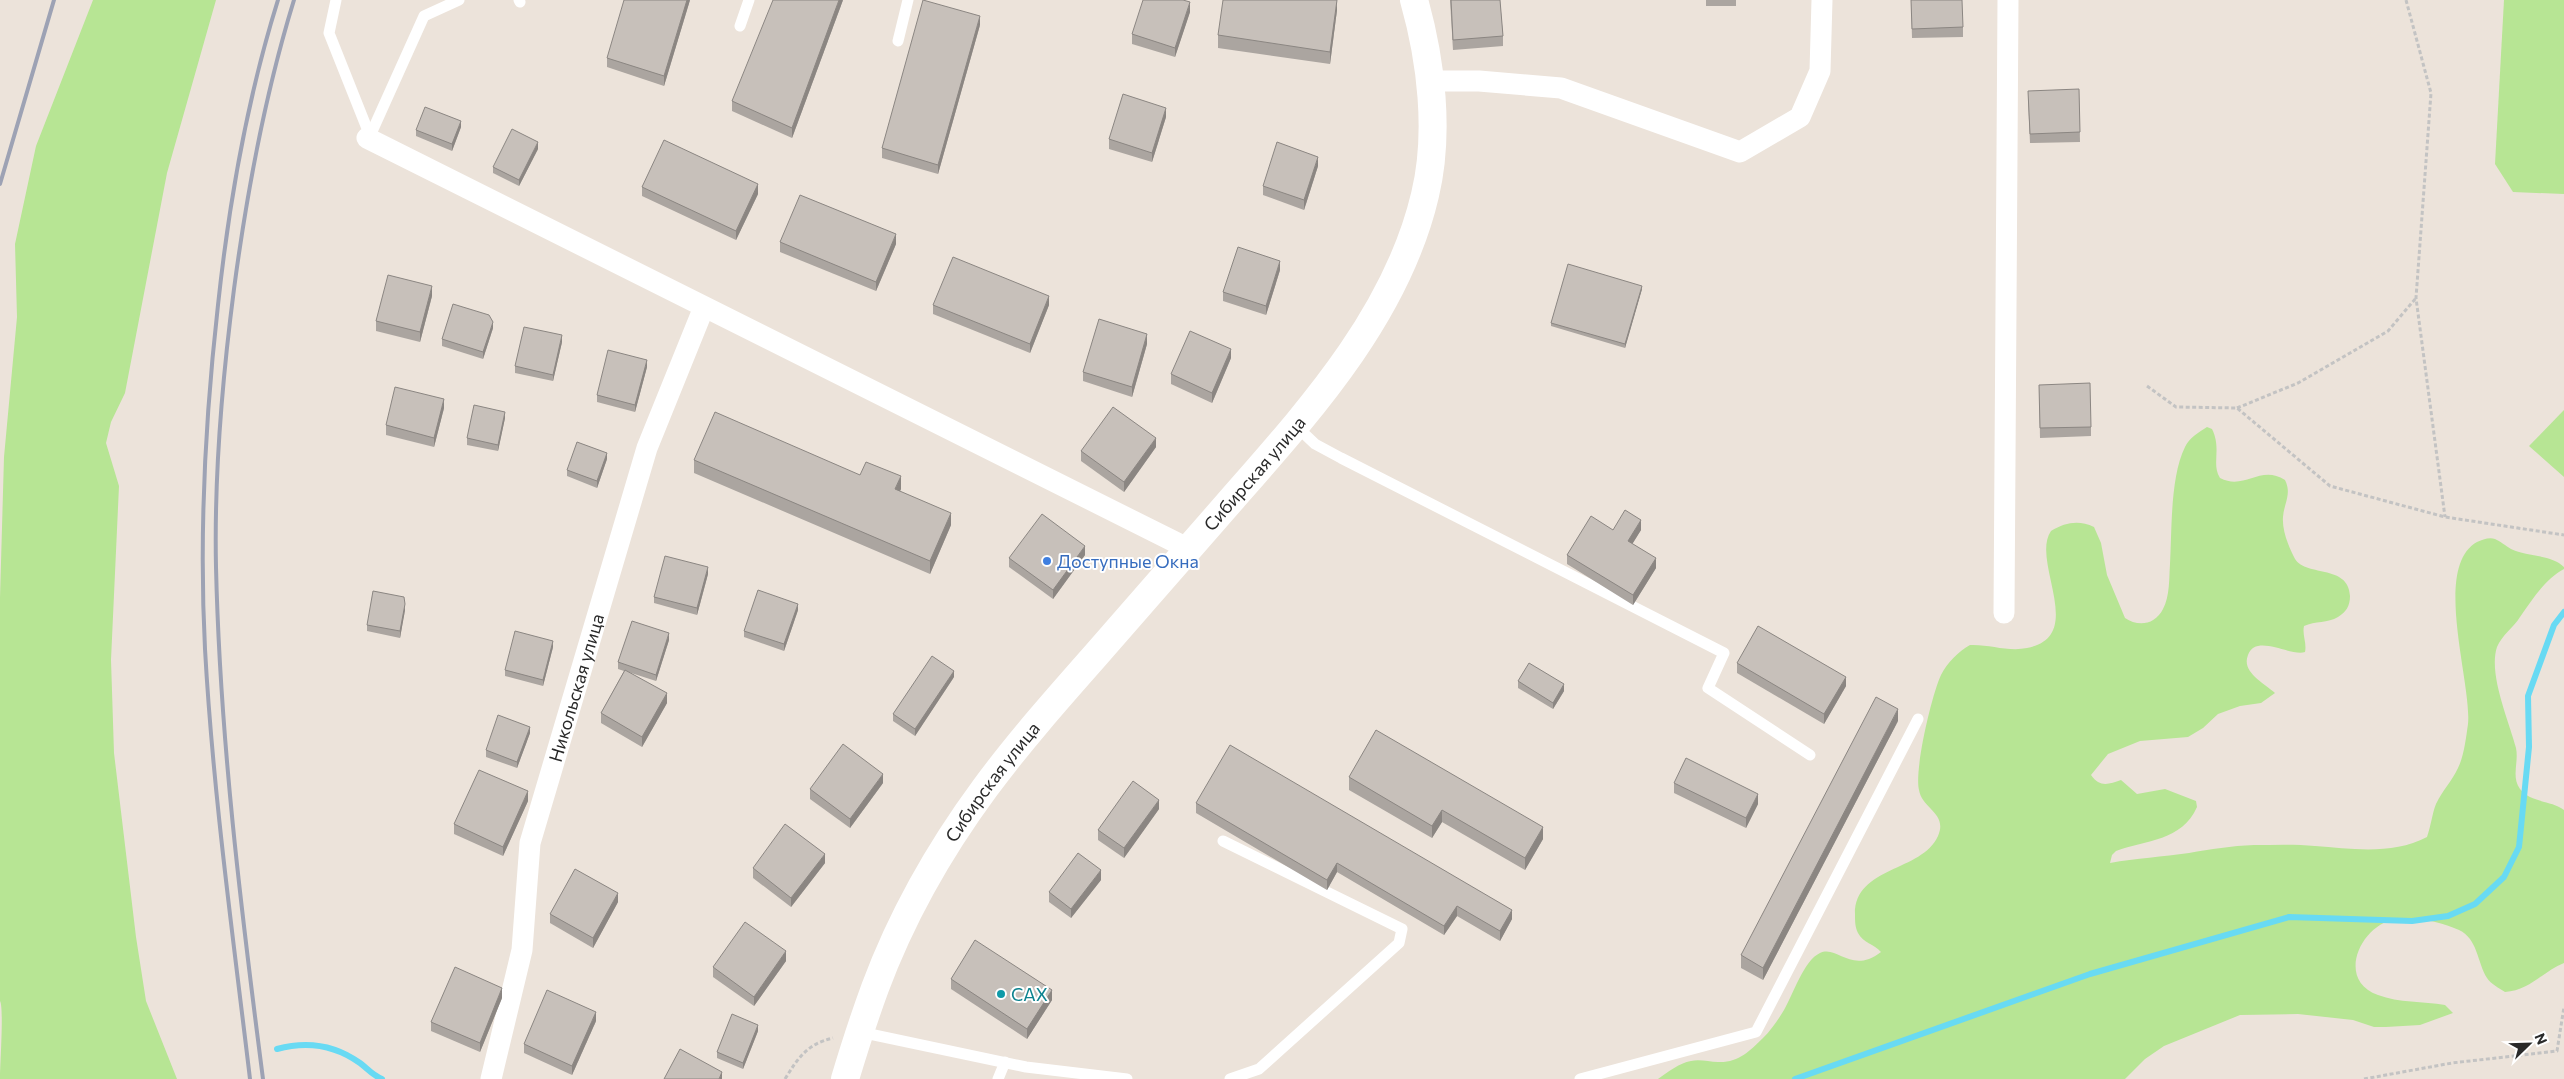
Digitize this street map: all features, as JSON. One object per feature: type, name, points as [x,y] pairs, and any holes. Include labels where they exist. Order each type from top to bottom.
[{"type":"street","name":"Сибирская улица","points":[[845,1079],[876,986],[900,931],[936,861],[985,788],[1053,704],[1319,399],[1370,323],[1403,261],[1426,192],[1432,137],[1426,40],[1410,0]]},
{"type":"street","points":[[1430,81],[1479,81],[1562,88],[1740,152],[1800,117],[1820,71],[1822,0]]},
{"type":"street","points":[[2004,613],[2008,0]]},
{"type":"street","points":[[368,137],[1189,549]]},
{"type":"street","name":"Никольская улица","points":[[491,1079],[522,950],[530,843],[647,448],[704,307]]},
{"type":"lane","points":[[336,0],[329,33],[368,137]]},
{"type":"lane","points":[[368,137],[424,16],[459,0]]},
{"type":"lane","points":[[740,26],[748,0]]},
{"type":"lane","points":[[898,41],[908,0]]},
{"type":"lane","points":[[1296,426],[1315,444],[1341,458],[1724,653],[1708,688],[1810,755]]},
{"type":"lane","points":[[1580,1079],[1756,1032],[1918,719]]},
{"type":"lane","points":[[1223,841],[1402,929],[1399,943],[1259,1069],[1230,1079]]},
{"type":"lane","points":[[860,1032],[1073,1076],[1127,1079]]},
{"type":"lane","points":[[998,1079],[1005,1062]]},
{"type":"path","points":[[2406,0],[2431,92],[2416,298],[2445,517]]},
{"type":"path","points":[[2147,386],[2176,407],[2237,408],[2298,383],[2388,331],[2416,298]]},
{"type":"path","points":[[2237,408],[2330,486],[2445,517],[2564,535]]},
{"type":"path","points":[[2364,1079],[2452,1063],[2557,1052],[2564,1007]]},
{"type":"path","points":[[785,1079],[796,1061],[808,1047],[820,1041],[860,1032]]},
{"type":"green space","points":[[93,0],[216,0],[167,173],[125,393],[111,422],[106,443],[119,486],[111,660],[114,753],[136,937],[146,1001],[177,1079],[0,1079],[2,1025],[0,1001],[0,598],[4,457],[17,317],[15,244],[36,146]]},
{"type":"green space","points":[[2504,0],[2564,0],[2564,194],[2513,192],[2495,164]]},
{"type":"green space","points":[[2564,410],[2564,477],[2529,446]]},
{"type":"green space","points":[[2207,427],[2212,429],[2215,436],[2217,450],[2216,467],[2220,478],[2237,482],[2268,475],[2285,480],[2288,494],[2283,527],[2294,557],[2306,567],[2342,579],[2348,586],[2349,603],[2345,611],[2338,617],[2304,626],[2305,652],[2299,653],[2266,646],[2258,646],[2252,649],[2248,655],[2248,667],[2255,677],[2275,693],[2261,703],[2240,706],[2218,714],[2203,728],[2188,737],[2140,741],[2108,754],[2091,775],[2098,782],[2109,784],[2121,780],[2137,794],[2165,789],[2196,801],[2197,807],[2182,827],[2173,833],[2116,851],[2112,855],[2110,863],[2254,845],[2387,849],[2414,843],[2427,837],[2436,804],[2456,773],[2460,763],[2468,724],[2468,705],[2455,600],[2457,575],[2464,555],[2477,542],[2493,538],[2517,552],[2546,558],[2564,567],[2539,590],[2502,639],[2497,647],[2495,670],[2500,698],[2516,748],[2517,784],[2530,797],[2553,804],[2564,810],[2564,963],[2528,985],[2514,991],[2505,992],[2487,978],[2474,945],[2465,934],[2437,922],[2403,918],[2383,923],[2372,931],[2358,953],[2356,966],[2358,978],[2365,988],[2378,995],[2386,998],[2445,1005],[2453,1013],[2420,1025],[2374,1027],[2353,1020],[2298,1014],[2240,1015],[2164,1046],[2145,1059],[2125,1079],[1658,1079],[1687,1062],[1698,1060],[1725,1062],[1738,1058],[1748,1052],[1774,1025],[1784,1010],[1804,970],[1814,957],[1820,953],[1833,953],[1861,961],[1881,952],[1863,939],[1857,931],[1855,914],[1858,898],[1866,887],[1877,878],[1918,857],[1930,848],[1938,836],[1940,822],[1921,796],[1918,780],[1921,750],[1929,714],[1941,675],[1954,658],[1970,645],[2020,649],[2045,641],[2054,629],[2056,614],[2046,544],[2051,531],[2067,524],[2083,523],[2094,527],[2101,543],[2107,575],[2125,618],[2135,623],[2146,623],[2156,618],[2163,609],[2168,593],[2174,489],[2180,459],[2189,441]]},
{"type":"building","points":[[624,0],[687,0],[664,76],[607,58]]},
{"type":"building","points":[[773,0],[839,0],[792,128],[732,101]]},
{"type":"building","points":[[923,0],[980,16],[938,165],[882,148]]},
{"type":"building","points":[[1143,0],[1183,0],[1190,2],[1175,48],[1132,34]]},
{"type":"building","points":[[1223,0],[1337,0],[1330,52],[1218,35]]},
{"type":"building","points":[[1451,0],[1500,0],[1503,36],[1453,40]]},
{"type":"building","points":[[1911,0],[1962,0],[1963,27],[1912,29]]},
{"type":"building","points":[[2079,89],[2080,132],[2030,134],[2028,91]]},
{"type":"building","points":[[1123,94],[1166,108],[1152,153],[1109,139]]},
{"type":"building","points":[[425,107],[461,121],[452,144],[416,130]]},
{"type":"building","points":[[512,129],[538,142],[519,180],[493,167]]},
{"type":"building","points":[[664,140],[758,184],[736,231],[642,187]]},
{"type":"building","points":[[1277,142],[1318,157],[1304,200],[1263,186]]},
{"type":"building","points":[[800,195],[896,234],[876,282],[780,242]]},
{"type":"building","points":[[1238,247],[1280,261],[1266,306],[1223,292]]},
{"type":"building","points":[[953,257],[1049,296],[1030,344],[933,305]]},
{"type":"building","points":[[1568,264],[1642,286],[1625,344],[1551,323]]},
{"type":"building","points":[[388,275],[432,286],[420,332],[376,321]]},
{"type":"building","points":[[453,304],[489,315],[493,322],[483,352],[442,339]]},
{"type":"building","points":[[1099,319],[1147,334],[1132,387],[1083,372]]},
{"type":"building","points":[[524,327],[562,335],[553,375],[515,366]]},
{"type":"building","points":[[1190,331],[1231,349],[1212,393],[1171,374]]},
{"type":"building","points":[[608,350],[647,360],[635,405],[597,395]]},
{"type":"building","points":[[2090,383],[2091,427],[2040,428],[2039,385]]},
{"type":"building","points":[[395,387],[444,399],[434,438],[386,425]]},
{"type":"building","points":[[474,405],[505,412],[498,445],[467,438]]},
{"type":"building","points":[[1113,407],[1156,438],[1124,482],[1081,451]]},
{"type":"building","points":[[715,412],[860,475],[866,462],[901,476],[895,489],[951,513],[930,561],[694,460]]},
{"type":"building","points":[[577,442],[607,453],[597,481],[567,470]]},
{"type":"building","points":[[1625,510],[1641,520],[1628,541],[1656,558],[1633,595],[1567,555],[1591,516],[1613,530]]},
{"type":"building","name":"Доступные Окна","points":[[1042,514],[1085,546],[1053,590],[1009,558]]},
{"type":"building","points":[[665,556],[708,567],[697,608],[654,597]]},
{"type":"building","points":[[758,590],[798,604],[784,644],[744,631]]},
{"type":"building","points":[[373,591],[404,597],[405,604],[400,631],[367,625]]},
{"type":"building","points":[[632,621],[669,633],[656,675],[618,662]]},
{"type":"building","points":[[1758,626],[1846,677],[1824,714],[1737,663]]},
{"type":"building","points":[[515,631],[553,641],[543,680],[505,670]]},
{"type":"building","points":[[932,656],[954,671],[915,729],[893,714]]},
{"type":"building","points":[[1529,663],[1564,684],[1553,703],[1518,681]]},
{"type":"building","points":[[625,670],[667,693],[642,737],[601,713]]},
{"type":"building","points":[[1876,697],[1898,709],[1763,968],[1741,955]]},
{"type":"building","points":[[498,715],[530,727],[517,762],[486,750]]},
{"type":"building","points":[[1376,730],[1543,827],[1525,858],[1442,810],[1432,826],[1349,777]]},
{"type":"building","points":[[843,744],[883,774],[850,819],[810,789]]},
{"type":"building","points":[[1230,745],[1512,910],[1500,931],[1457,906],[1444,926],[1337,863],[1327,880],[1196,803]]},
{"type":"building","points":[[1686,758],[1758,794],[1746,818],[1674,783]]},
{"type":"building","points":[[479,770],[528,791],[503,847],[454,824]]},
{"type":"building","points":[[1133,781],[1159,800],[1124,848],[1098,830]]},
{"type":"building","points":[[785,824],[825,854],[791,898],[753,868]]},
{"type":"building","points":[[1078,853],[1101,870],[1071,909],[1049,892]]},
{"type":"building","points":[[575,869],[618,893],[593,938],[550,914]]},
{"type":"building","points":[[745,922],[786,951],[754,997],[713,967]]},
{"type":"building","name":"САХ","points":[[975,940],[1052,990],[1027,1029],[951,979]]},
{"type":"building","points":[[455,967],[502,988],[480,1043],[431,1022]]},
{"type":"building","points":[[547,990],[596,1012],[572,1066],[524,1044]]},
{"type":"building","points":[[732,1014],[758,1025],[743,1063],[717,1052]]},
{"type":"building","points":[[680,1049],[722,1072],[719,1079],[664,1079]]},
{"type":"waterway","points":[[1795,1079],[2090,974],[2289,917],[2412,921],[2448,916],[2475,904],[2504,877],[2519,847],[2529,747],[2528,696],[2554,625],[2564,612]]},
{"type":"waterway","points":[[277,1049],[299,1045],[320,1046],[341,1052],[382,1079]]},
{"type":"railway","points":[[0,184],[54,0]]},
{"type":"railway","points":[[250,1079],[213,757],[203,606],[204,477],[218,305],[234,189],[248,113],[278,0]]},
{"type":"railway","points":[[263,1079],[247,951],[227,760],[218,631],[216,497],[226,358],[245,216],[258,143],[274,71],[294,0]]},
{"type":"place","name":"Доступные Окна","points":[[1047,561]]},
{"type":"place","name":"САХ","points":[[1001,994]]}]
